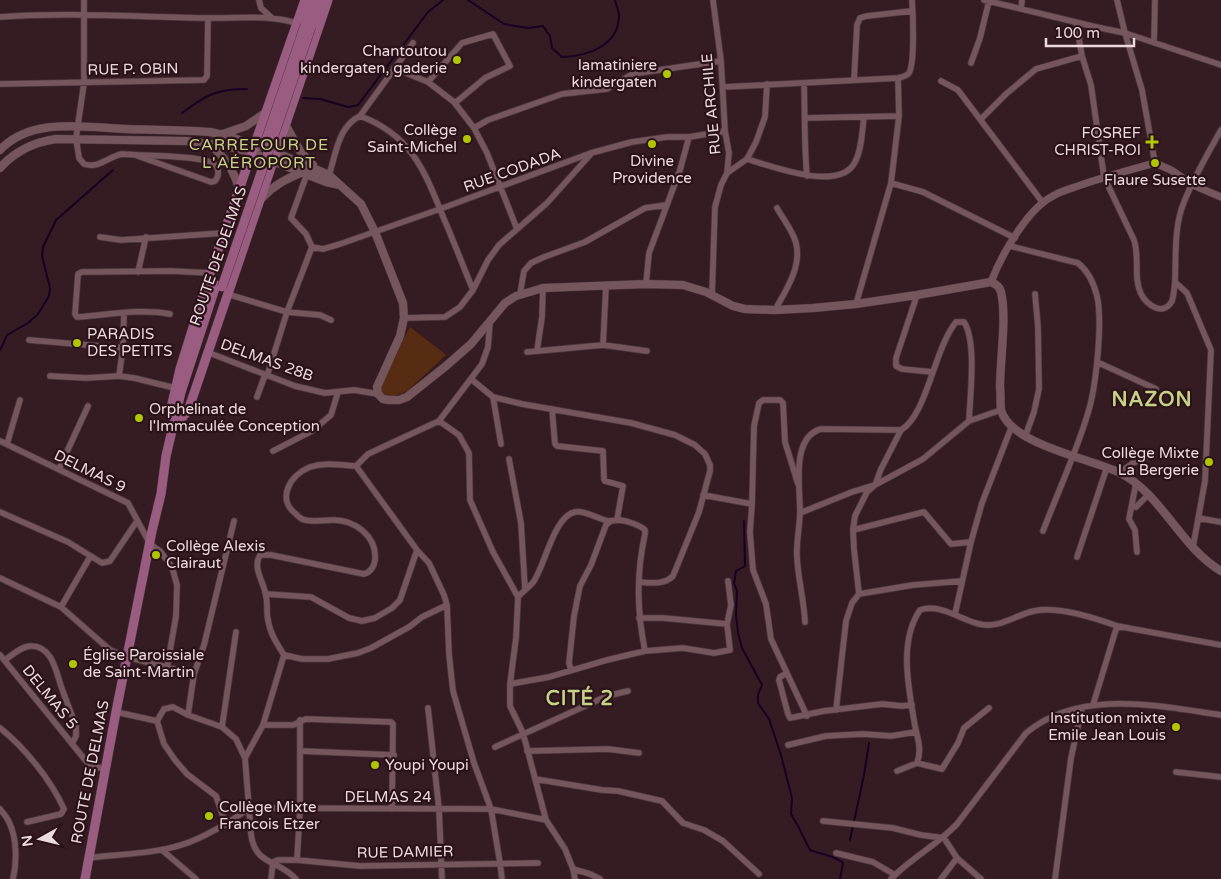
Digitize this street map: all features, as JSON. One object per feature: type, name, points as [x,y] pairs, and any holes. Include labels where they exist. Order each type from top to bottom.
[{"type":"main road","points":[[305,0],[304,25],[252,147],[210,273],[175,388],[172,404],[177,420],[188,411],[207,352],[222,289],[274,158],[328,0]]},
{"type":"main road","name":"ROUTE DE DELMAS","points":[[85,879],[104,769],[166,465],[177,420],[222,289],[304,25],[314,0]]},
{"type":"main road","name":"ROUTE DE DELMAS","points":[[304,25],[321,0]]},
{"type":"main road","points":[[222,134],[246,126],[266,113]]},
{"type":"main road","points":[[285,124],[300,152],[361,204],[375,232],[403,304],[404,318],[400,336],[377,387],[378,394],[383,399],[399,400],[407,397],[471,344],[505,303],[520,294],[543,288],[646,284],[683,285],[712,295],[733,306],[745,309],[775,310],[856,304],[991,282],[1001,290],[1001,410],[1011,428],[1038,444],[1107,467],[1136,483],[1192,547],[1221,571]]},
{"type":"main road","points":[[0,150],[11,140],[44,128],[78,125],[127,129],[177,130],[222,134],[305,173],[325,175]]},
{"type":"main road","points":[[0,168],[16,153],[37,142],[56,138],[186,141],[252,147]]},
{"type":"main road","points":[[209,144],[218,151],[232,169],[239,190]]},
{"type":"main road","points":[[274,158],[325,175]]},
{"type":"main road","points":[[258,201],[282,180],[305,173]]},
{"type":"street","points":[[84,0],[84,83],[76,138],[79,158],[84,164],[90,166],[96,166],[114,156],[122,154],[202,159],[216,165],[218,176],[215,181],[211,182],[135,155]]},
{"type":"street","points":[[259,0],[261,8],[272,18]]},
{"type":"street","name":"RUE ARCHILE","points":[[712,295],[715,207],[721,185],[727,173],[730,154],[725,131],[721,61],[713,0]]},
{"type":"street","points":[[723,87],[898,78],[909,73],[912,58],[912,0]]},
{"type":"street","points":[[1021,9],[1022,0]]},
{"type":"street","points":[[1117,0],[1142,90],[1155,163]]},
{"type":"street","points":[[1154,42],[1155,0]]},
{"type":"street","points":[[971,63],[980,38],[986,1],[1125,33],[1221,65]]},
{"type":"street","points":[[854,80],[857,25],[860,18],[912,11]]},
{"type":"street","points":[[0,17],[35,14],[272,18],[304,25]]},
{"type":"street","name":"RUE P. OBIN","points":[[0,84],[204,80],[207,76],[208,18]]},
{"type":"street","points":[[1076,22],[1082,56],[1091,85],[1104,177],[1134,240],[1137,250],[1137,278],[1141,294],[1148,304],[1155,308],[1167,307],[1172,301],[1179,223],[1184,203],[1202,163],[1221,130]]},
{"type":"street","points":[[428,82],[462,42],[493,34],[510,66],[485,78],[456,103]]},
{"type":"street","points":[[325,175],[344,129],[350,122],[360,116],[413,43]]},
{"type":"street","points":[[981,119],[1006,94],[1036,69],[1082,56]]},
{"type":"street","points":[[474,128],[488,120],[562,94],[606,89],[632,74],[721,61]]},
{"type":"street","points":[[394,68],[428,82],[456,103],[474,128],[487,153],[517,229]]},
{"type":"street","points":[[856,304],[891,183],[900,116],[898,78]]},
{"type":"street","points":[[940,81],[958,90],[1043,203]]},
{"type":"street","points":[[804,83],[806,118],[804,150],[807,176]]},
{"type":"street","points":[[727,173],[747,159],[756,142],[765,117],[767,84]]},
{"type":"street","points":[[360,116],[375,122],[408,148],[422,166],[433,188],[472,290]]},
{"type":"street","points":[[806,118],[900,116]]},
{"type":"street","points":[[747,159],[807,176],[837,176],[855,164],[859,152],[864,117]]},
{"type":"street","name":"RUE CODADA","points":[[312,247],[324,249],[375,232],[592,153],[632,142],[667,137],[689,137],[725,131]]},
{"type":"street","points":[[646,284],[649,253],[680,170],[689,137]]},
{"type":"street","points":[[404,318],[445,317],[460,307],[499,245],[547,203],[592,153]]},
{"type":"street","points":[[991,282],[995,271],[1014,238],[1028,219],[1053,195],[1104,177],[1155,163],[1171,170],[1193,185],[1221,197]]},
{"type":"street","points":[[257,397],[312,247],[306,234],[291,218],[305,173]]},
{"type":"street","points":[[891,183],[923,192],[1014,238]]},
{"type":"street","points":[[520,294],[524,271],[531,263],[585,242],[645,208],[666,205]]},
{"type":"street","points":[[775,310],[791,280],[798,256],[796,242],[777,208]]},
{"type":"street","points":[[100,237],[121,240],[224,232]]},
{"type":"street","points":[[138,272],[146,237]]},
{"type":"street","points":[[1010,246],[1078,263],[1085,269],[1097,296],[1099,328],[1097,362],[1089,412],[1044,531]]},
{"type":"street","points":[[170,314],[162,312],[76,316],[78,276],[80,272],[171,271],[210,273]]},
{"type":"street","points":[[1174,282],[1187,293],[1211,350],[1206,471],[1192,547]]},
{"type":"street","points":[[603,346],[606,286]]},
{"type":"street","points":[[537,351],[542,317],[543,288]]},
{"type":"street","points":[[222,289],[287,312],[320,315],[331,320]]},
{"type":"street","points":[[1025,437],[1034,412],[1039,389],[1038,327],[1035,294]]},
{"type":"street","points":[[917,295],[896,358],[896,366],[902,370],[932,372]]},
{"type":"street","points":[[119,376],[124,314]]},
{"type":"street","points":[[447,605],[422,617],[409,627],[371,648],[358,653],[328,659],[302,659],[284,655],[274,640],[268,619],[266,594],[257,566],[257,560],[260,555],[271,555],[364,574],[372,569],[375,557],[373,545],[367,534],[357,526],[335,520],[302,519],[290,510],[286,499],[288,485],[297,475],[309,468],[324,464],[356,466],[368,454],[439,421],[482,364],[488,347],[490,320]]},
{"type":"street","points":[[859,594],[853,530],[855,516],[867,492],[875,485],[901,430],[911,423],[918,411],[949,330],[956,322],[964,322],[969,330],[971,370],[969,421]]},
{"type":"street","points":[[30,340],[122,348]]},
{"type":"street","points":[[527,352],[603,346],[647,352]]},
{"type":"street","name":"DELMAS 28B","points":[[207,352],[295,386],[325,393],[354,390],[378,394]]},
{"type":"street","points":[[1097,362],[1156,389]]},
{"type":"street","points":[[50,376],[86,378],[119,376],[175,388]]},
{"type":"street","points":[[471,379],[493,397],[631,422],[675,435],[705,454],[710,465],[699,512],[673,576],[661,582],[639,582]]},
{"type":"street","points":[[272,451],[312,432],[331,415],[338,392]]},
{"type":"street","points":[[493,397],[500,444]]},
{"type":"street","points":[[7,444],[20,400]]},
{"type":"street","points":[[799,488],[786,442],[782,403],[780,400],[766,400],[759,403],[754,426],[750,544],[754,577],[766,604],[771,639],[807,716]]},
{"type":"street","points":[[59,469],[88,406]]},
{"type":"street","points":[[552,409],[555,444],[557,446],[603,451],[605,481],[623,486],[614,521],[606,525],[591,565],[580,586],[574,616],[569,663],[571,670]]},
{"type":"street","points":[[800,512],[875,485],[923,459],[969,421],[1001,410]]},
{"type":"street","points":[[439,421],[459,435],[469,453],[470,500],[493,552],[518,597],[516,638],[510,684],[510,706],[523,734],[546,820],[564,849],[576,879]]},
{"type":"street","points":[[805,622],[797,555],[800,512],[800,460],[803,445],[811,432],[826,428],[901,430]]},
{"type":"street","points":[[955,614],[970,542],[982,503],[1011,428]]},
{"type":"street","name":"DELMAS 9","points":[[0,441],[128,503],[150,544],[166,558],[172,567],[177,585],[176,616],[167,668]]},
{"type":"street","points":[[1119,473],[1133,463],[1145,458]]},
{"type":"street","points":[[509,459],[522,524],[525,589]]},
{"type":"street","points":[[356,466],[417,550],[429,563],[447,605],[449,654],[454,691],[474,763],[491,809],[502,879]]},
{"type":"street","points":[[1077,557],[1107,467]]},
{"type":"street","points":[[1136,483],[1128,519],[1135,530],[1138,552]]},
{"type":"street","points":[[1136,508],[1148,495]]},
{"type":"street","points":[[703,496],[752,504]]},
{"type":"street","points":[[0,520],[2,512],[68,542],[102,563],[110,561],[137,521]]},
{"type":"street","points":[[518,597],[534,582],[554,532],[567,516],[577,512],[642,527],[645,530],[640,559],[639,618],[644,652]]},
{"type":"street","points":[[853,530],[924,512],[951,544],[970,542]]},
{"type":"street","points":[[1198,518],[1221,522]]},
{"type":"street","points":[[188,715],[194,674],[204,645],[234,521]]},
{"type":"street","points":[[266,594],[311,597],[349,618],[362,620],[374,618],[392,608],[400,600],[417,550]]},
{"type":"street","points":[[61,608],[90,557]]},
{"type":"street","points":[[0,578],[61,608],[110,650],[167,668],[194,674]]},
{"type":"street","points":[[510,684],[549,677],[644,652],[683,648],[714,653],[730,650],[727,624],[731,605],[728,581]]},
{"type":"street","points":[[836,710],[846,621],[852,603],[859,594],[921,584],[962,581]]},
{"type":"street","points":[[917,763],[921,754],[912,705],[908,658],[909,640],[920,610],[926,608],[955,614],[978,624],[990,625],[1034,611],[1056,611],[1100,620],[1117,626],[1221,645]]},
{"type":"street","points":[[639,618],[663,618],[727,624]]},
{"type":"street","points":[[1093,705],[1117,626]]},
{"type":"street","points":[[222,727],[236,632]]},
{"type":"street","points":[[5,660],[20,649],[28,646],[39,647],[46,652],[55,666],[76,726],[76,736],[72,744]]},
{"type":"street","name":"DELMAS 5","points":[[0,655],[89,764],[104,769]]},
{"type":"street","points":[[245,758],[263,725],[284,655]]},
{"type":"street","points":[[787,673],[780,677],[780,680],[789,716],[792,718],[882,704],[912,705]]},
{"type":"street","points":[[494,747],[606,696],[628,690]]},
{"type":"street","points":[[836,853],[873,862],[893,877],[922,852],[944,838],[957,824],[1026,733],[1039,722],[1052,716],[1093,705],[1156,706],[1221,716]]},
{"type":"street","points":[[226,825],[216,796],[187,774],[164,744],[157,721],[164,709],[173,706],[188,715],[222,727],[236,739],[245,758],[251,834],[254,849],[263,858],[273,862],[296,879]]},
{"type":"street","points":[[428,708],[439,810],[442,879]]},
{"type":"street","points":[[898,771],[917,763],[942,769],[958,743],[964,728],[989,708]]},
{"type":"street","points":[[1055,879],[1071,758],[1082,708]]},
{"type":"street","points":[[116,712],[157,721]]},
{"type":"street","points":[[263,725],[293,725],[300,720],[306,719],[391,722],[393,724],[394,755],[392,809]]},
{"type":"street","points":[[297,860],[300,809],[300,720]]},
{"type":"street","points":[[0,728],[14,740],[57,793],[64,809],[61,814],[28,822]]},
{"type":"street","points":[[788,745],[826,736],[863,734],[891,736],[916,732]]},
{"type":"street","points":[[527,751],[608,749],[639,752]]},
{"type":"street","points":[[300,751],[394,755]]},
{"type":"street","points":[[1176,772],[1221,777]]},
{"type":"street","points":[[535,779],[618,791],[662,801],[682,823],[704,830],[724,841],[759,874]]},
{"type":"street","points":[[89,858],[162,850],[183,845],[226,825],[249,808]]},
{"type":"street","name":"DELMAS 24","points":[[249,808],[491,809],[546,820]]},
{"type":"street","points":[[0,809],[9,820],[11,826],[15,857],[14,879]]},
{"type":"street","points":[[823,821],[893,828],[921,836],[944,838]]},
{"type":"street","points":[[944,838],[957,858],[981,879]]},
{"type":"street","points":[[162,850],[196,879]]},
{"type":"street","points":[[941,879],[957,858]]},
{"type":"street","name":"RUE DAMIER","points":[[273,862],[278,860],[297,860],[360,866],[538,863]]},
{"type":"street","points":[[271,879],[273,862]]},
{"type":"street","points":[[573,869],[600,879]]},
{"type":"shaded area","points":[[410,327],[446,355],[407,391],[392,397],[381,393],[380,386]]},
{"type":"waterway","points":[[303,98],[320,99],[348,107],[358,105],[428,12],[443,0]]},
{"type":"waterway","points":[[468,0],[504,24],[528,28],[543,26],[550,36],[552,48],[562,57],[582,54],[608,42],[618,26],[619,13],[615,0]]},
{"type":"waterway","points":[[182,113],[212,94],[227,90],[247,89]]},
{"type":"waterway","points":[[0,350],[7,335],[28,323],[38,314],[49,296],[50,288],[42,256],[43,247],[56,220],[113,170]]},
{"type":"waterway","points":[[744,521],[745,566],[736,571],[734,583],[737,591],[736,615],[738,633],[742,648],[762,685],[758,695],[758,703],[769,719],[781,755],[792,798],[791,814],[810,850],[832,857],[843,863],[840,879]]},
{"type":"waterway","points":[[850,840],[869,743]]},
{"type":"place","name":"Chantoutou kindergaten, gaderie","points":[[457,60]]},
{"type":"place","name":"lamatiniere kindergaten","points":[[667,74]]},
{"type":"place","name":"Collège Saint-Michel","points":[[467,139]]},
{"type":"place","name":"FOSREF CHRIST-ROI","points":[[1152,142]]},
{"type":"place","name":"Divine Providence","points":[[652,144]]},
{"type":"place","name":"Flaure Susette","points":[[1155,163]]},
{"type":"place","name":"PARADIS DES PETITS","points":[[77,343]]},
{"type":"place","name":"Orphelinat de l'Immaculée Conception","points":[[139,418]]},
{"type":"place","name":"Collège Mixte La Bergerie","points":[[1209,462]]},
{"type":"place","name":"Collège Alexis Clairaut","points":[[156,555]]},
{"type":"place","name":"Église Paroissiale de Saint-Martin","points":[[73,664]]},
{"type":"place","name":"Institution mixte Emile Jean Louis","points":[[1176,727]]},
{"type":"place","name":"Youpi Youpi","points":[[375,765]]},
{"type":"place","name":"Collège Mixte Francois Etzer","points":[[209,816]]},
{"type":"district","name":"CARREFOUR DE L'AÉROPORT","points":[[259,153]]},
{"type":"district","name":"NAZON","points":[[1152,399]]},
{"type":"district","name":"CITÉ 2","points":[[580,698]]}]
